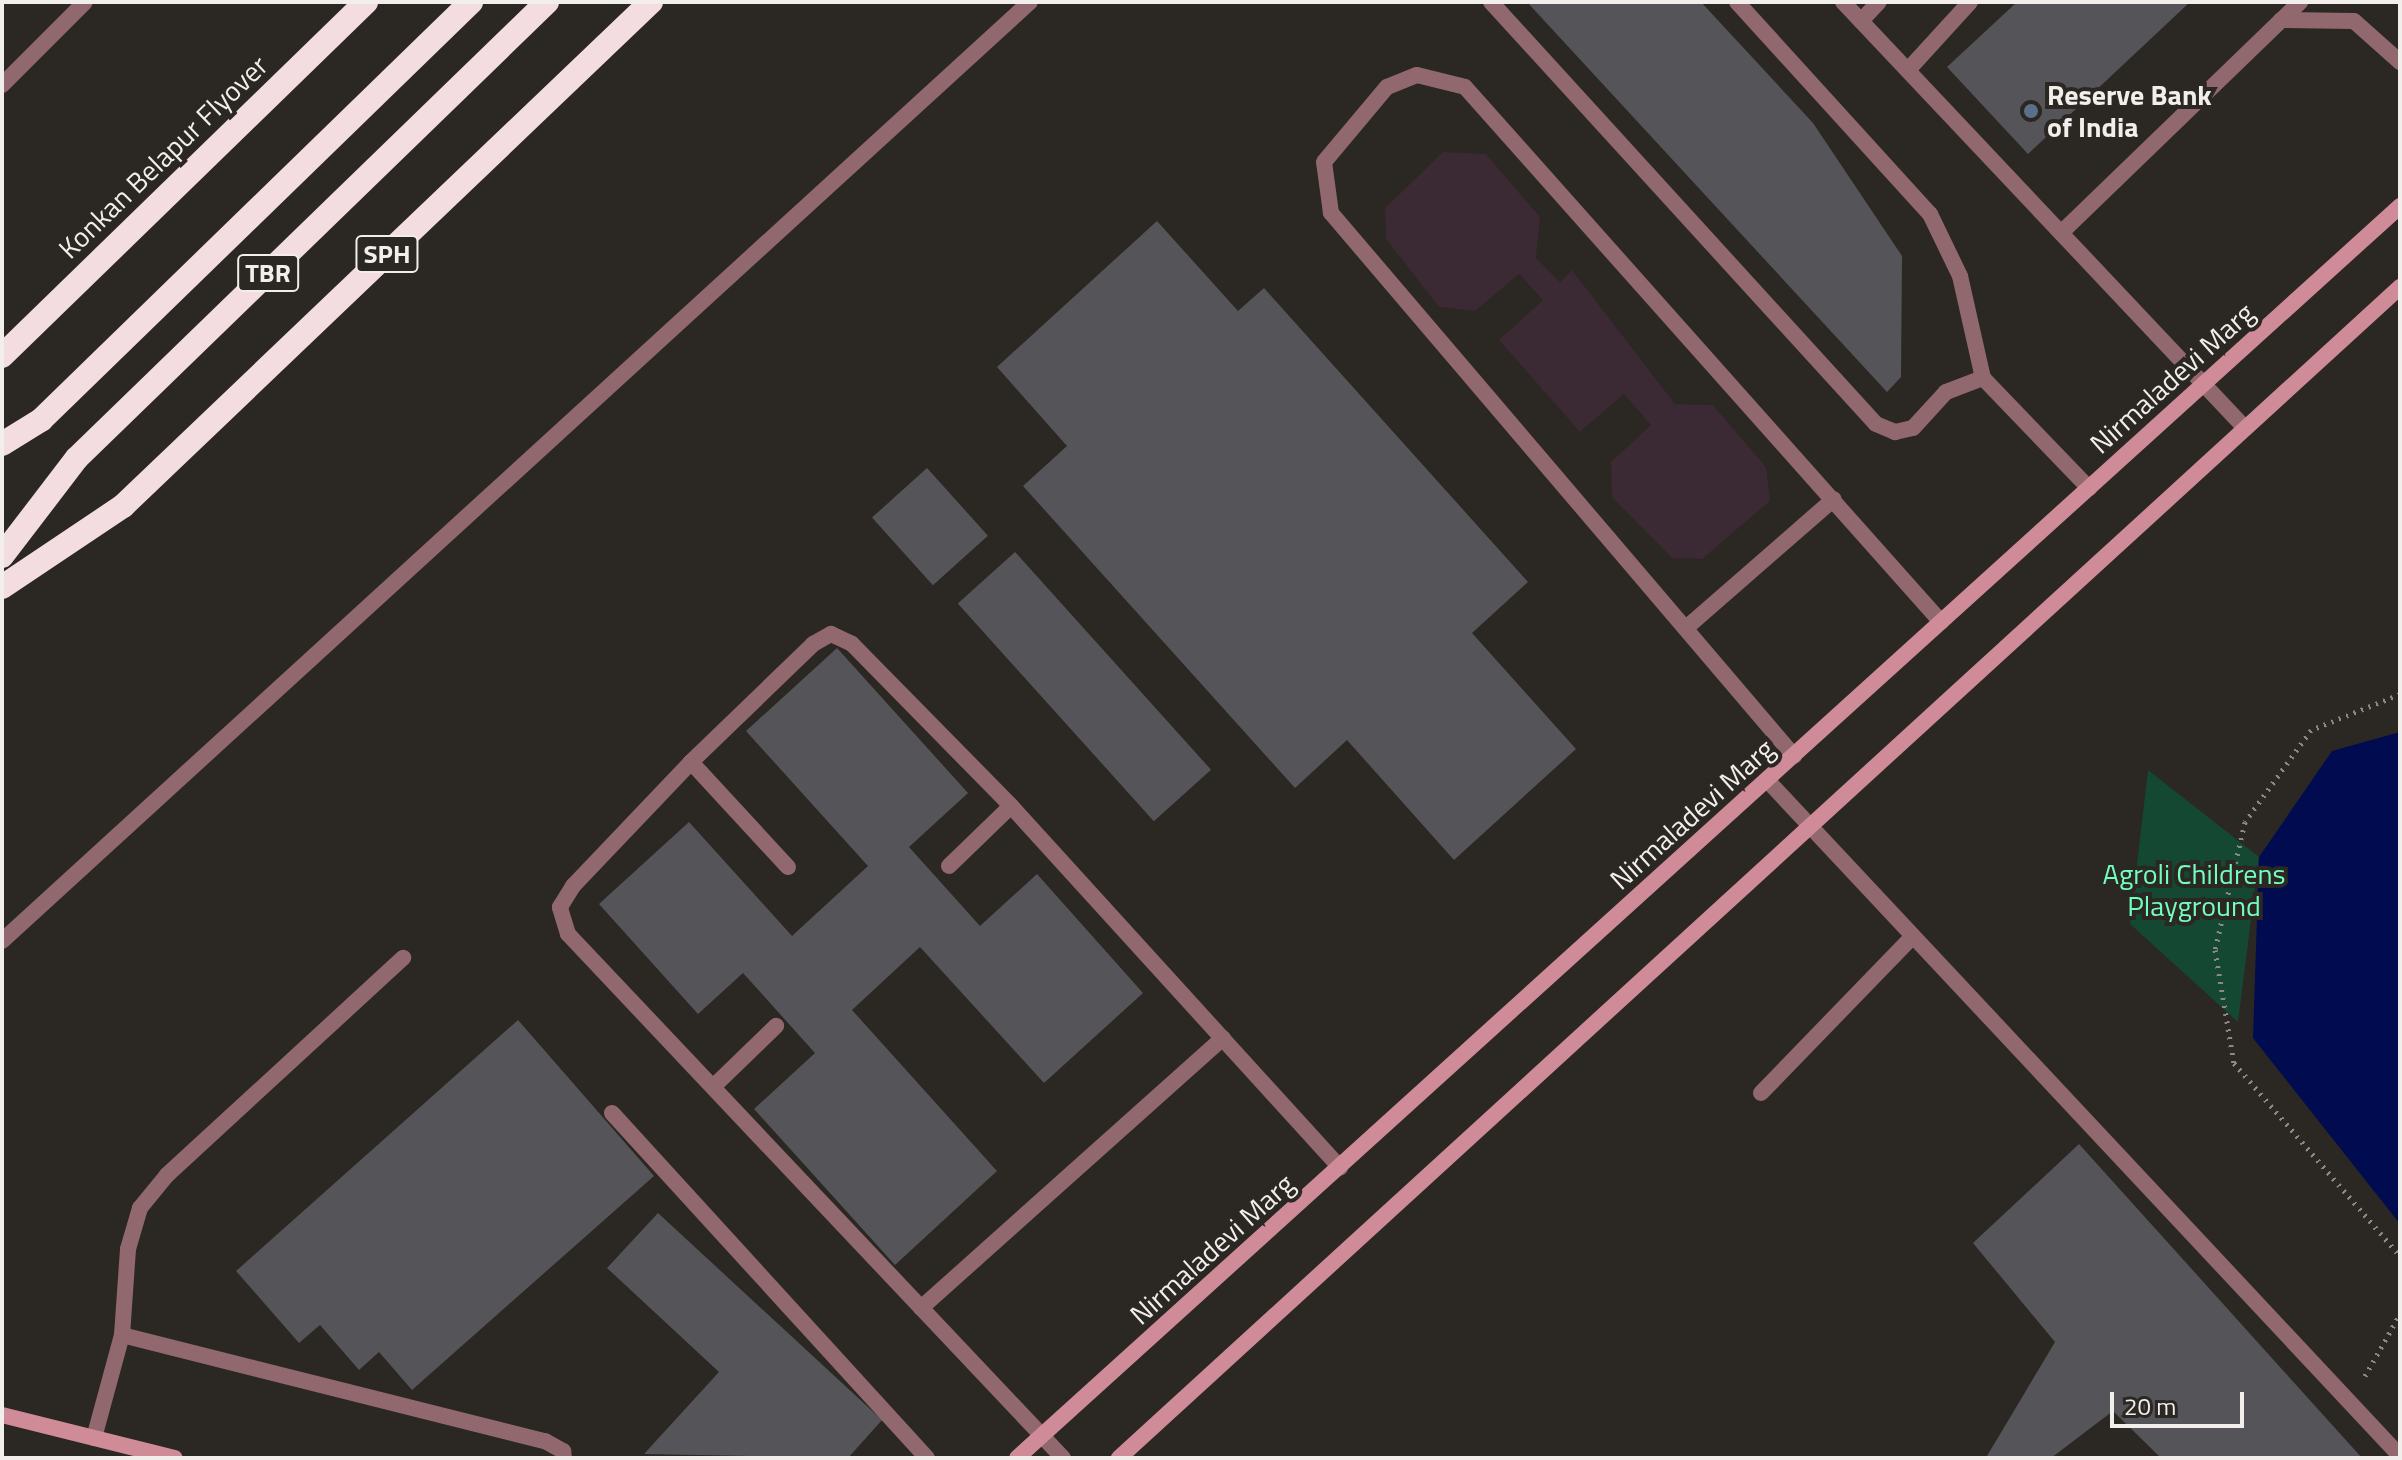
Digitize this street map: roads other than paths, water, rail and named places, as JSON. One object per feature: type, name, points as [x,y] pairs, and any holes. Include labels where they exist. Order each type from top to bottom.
[{"type":"highway","name":"Konkan Belapur Flyover","points":[[2,356],[366,2]]},
{"type":"highway","name":"TBR","points":[[2,444],[41,420],[471,2]]},
{"type":"highway","name":"TBR","points":[[2,556],[77,458],[547,2]]},
{"type":"highway","name":"SPH","points":[[2,587],[123,506],[651,2]]},
{"type":"main road","name":"Nirmaladevi Marg","points":[[1017,1458],[1044,1437],[2400,206]]},
{"type":"main road","points":[[1119,1458],[2400,287]]},
{"type":"main road","points":[[2,1415],[175,1458]]},
{"type":"street","points":[[2,85],[85,2]]},
{"type":"street","points":[[2,941],[1030,2]]},
{"type":"street","points":[[1491,2],[1876,424],[1895,432],[1913,428],[1946,392],[1983,378]]},
{"type":"street","points":[[1737,2],[1930,214],[1960,276],[1983,378],[2089,488]]},
{"type":"street","points":[[1843,2],[2063,231],[2245,428]]},
{"type":"street","points":[[1861,21],[1879,2]]},
{"type":"street","points":[[1908,70],[1970,2]]},
{"type":"street","points":[[2063,231],[2300,2]]},
{"type":"street","points":[[2281,20],[2354,21],[2400,62]]},
{"type":"street","points":[[1794,756],[1331,213],[1324,162],[1387,87],[1417,75],[1465,87],[1941,622]]},
{"type":"street","points":[[1686,628],[1834,499]]},
{"type":"street","points":[[1063,1458],[568,934],[560,907],[573,886],[691,762],[813,644],[831,634],[852,644],[1011,806],[1340,1168]]},
{"type":"street","points":[[691,762],[788,867]]},
{"type":"street","points":[[1767,780],[2400,1456]]},
{"type":"street","points":[[949,866],[1011,806]]},
{"type":"street","points":[[1761,1093],[1912,937]]},
{"type":"street","points":[[94,1438],[122,1335],[128,1249],[140,1208],[167,1175],[403,958]]},
{"type":"street","points":[[713,1087],[776,1026]]},
{"type":"street","points":[[921,1308],[1223,1038]]},
{"type":"street","points":[[612,1113],[927,1458]]},
{"type":"street","points":[[122,1335],[545,1441],[563,1451],[564,1458]]},
{"type":"place","name":"Reserve Bank of India","points":[[2031,111]]},
{"type":"park label","name":"Agroli Childrens Playground","points":[[2194,890]]}]
